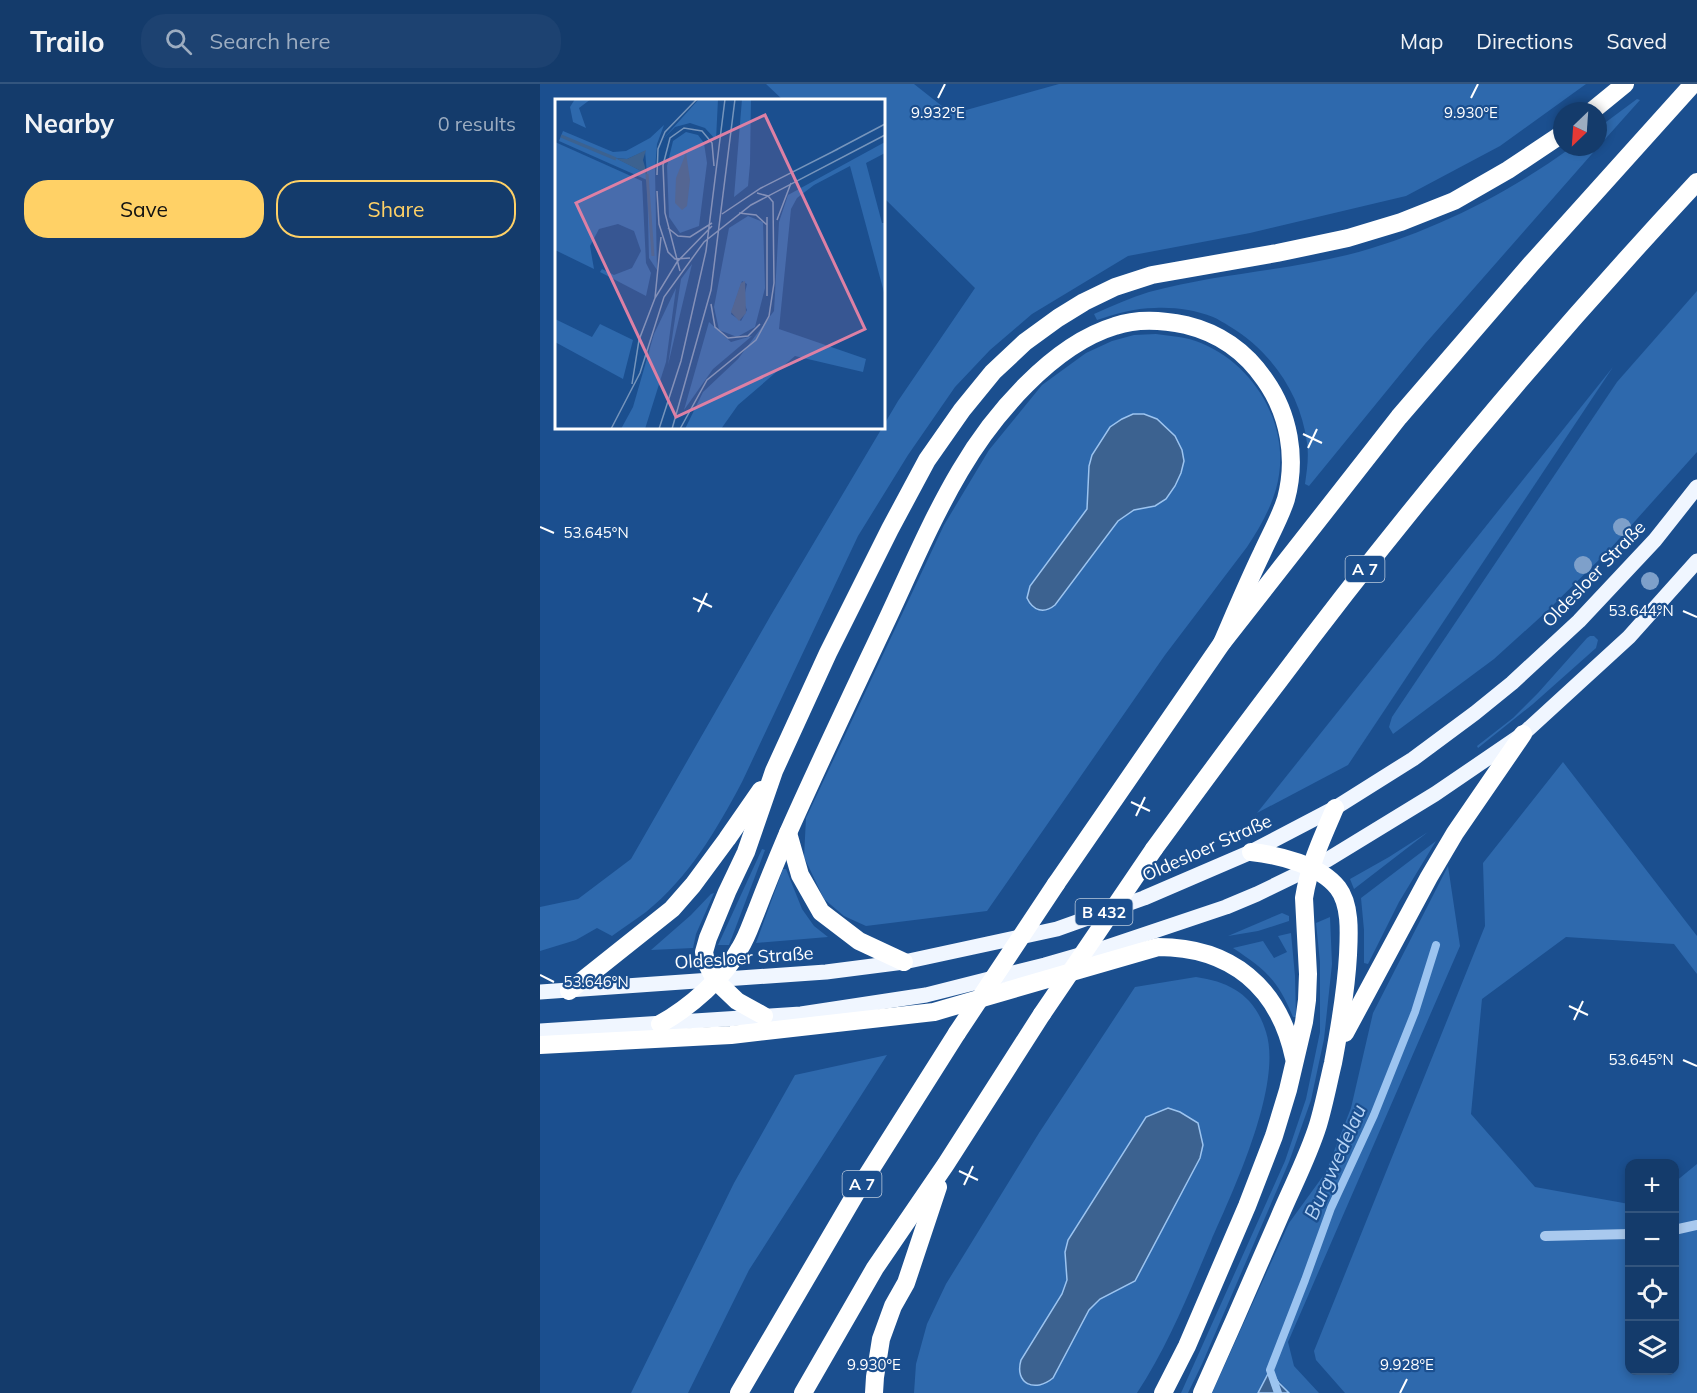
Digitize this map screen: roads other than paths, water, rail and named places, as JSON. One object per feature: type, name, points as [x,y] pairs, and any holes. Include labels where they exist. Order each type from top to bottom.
[{"type":"highway","points":[[1603,102],[1625,84]]},
{"type":"highway","name":"A 7","points":[[739,1393],[859,1188],[957,1033],[1056,884],[1222,643],[1399,417],[1531,264],[1693,84]]},
{"type":"highway","points":[[764,1016],[737,1001],[715,980],[704,952],[708,938],[746,852],[774,771],[828,653],[890,529],[927,460],[962,410],[993,372],[1025,342],[1058,318],[1115,287],[1152,275],[1338,241],[1401,222],[1454,201],[1508,170],[1553,140]]},
{"type":"highway","name":"A 7","points":[[803,1393],[875,1268],[1154,849],[1283,675],[1412,510],[1548,347],[1697,182]]},
{"type":"highway","points":[[660,1024],[685,1009],[715,980],[740,949],[788,833],[935,516],[961,468],[992,424],[1028,383],[1065,351],[1088,337],[1116,325],[1144,320],[1170,321],[1202,330],[1230,344],[1261,374],[1274,392],[1284,416],[1291,446],[1286,498],[1222,643]]},
{"type":"highway","points":[[1335,1050],[1428,877],[1455,833],[1523,734]]},
{"type":"highway","points":[[569,991],[672,909],[727,839],[774,771]]},
{"type":"highway","points":[[1163,1393],[1187,1346],[1278,1125],[1304,1022],[1307,1000],[1304,898],[1318,847],[1335,808]]},
{"type":"highway","points":[[788,833],[800,875],[821,912],[859,941],[904,962]]},
{"type":"highway","points":[[1202,1393],[1310,1145],[1320,1115],[1335,1050],[1347,984],[1349,934],[1344,899],[1338,888],[1311,868],[1284,858],[1251,852]]},
{"type":"highway","points":[[540,1045],[731,1035],[934,1012],[1158,947],[1169,947],[1184,948],[1241,969],[1263,989],[1279,1017],[1292,1046],[1294,1058]]},
{"type":"highway","points":[[874,1393],[874,1377],[881,1339],[893,1306],[906,1283],[946,1164]]},
{"type":"main road","name":"Oldesloer Straße","points":[[540,992],[826,972],[904,962],[1056,929],[1144,898],[1251,852],[1335,808],[1413,759],[1512,683],[1598,602],[1655,540],[1697,487]]},
{"type":"main road","points":[[540,1031],[801,1014],[926,995],[1104,948],[1226,907],[1311,868],[1376,831],[1523,734],[1629,638],[1697,561]]},
{"type":"lane","points":[[1679,1229],[1697,1225]]},
{"type":"lane","points":[[1545,1236],[1625,1234]]},
{"type":"waterway","name":"Burgwedelau","points":[[1278,1393],[1270,1370],[1331,1208],[1374,1115],[1415,1012],[1436,945]]}]
